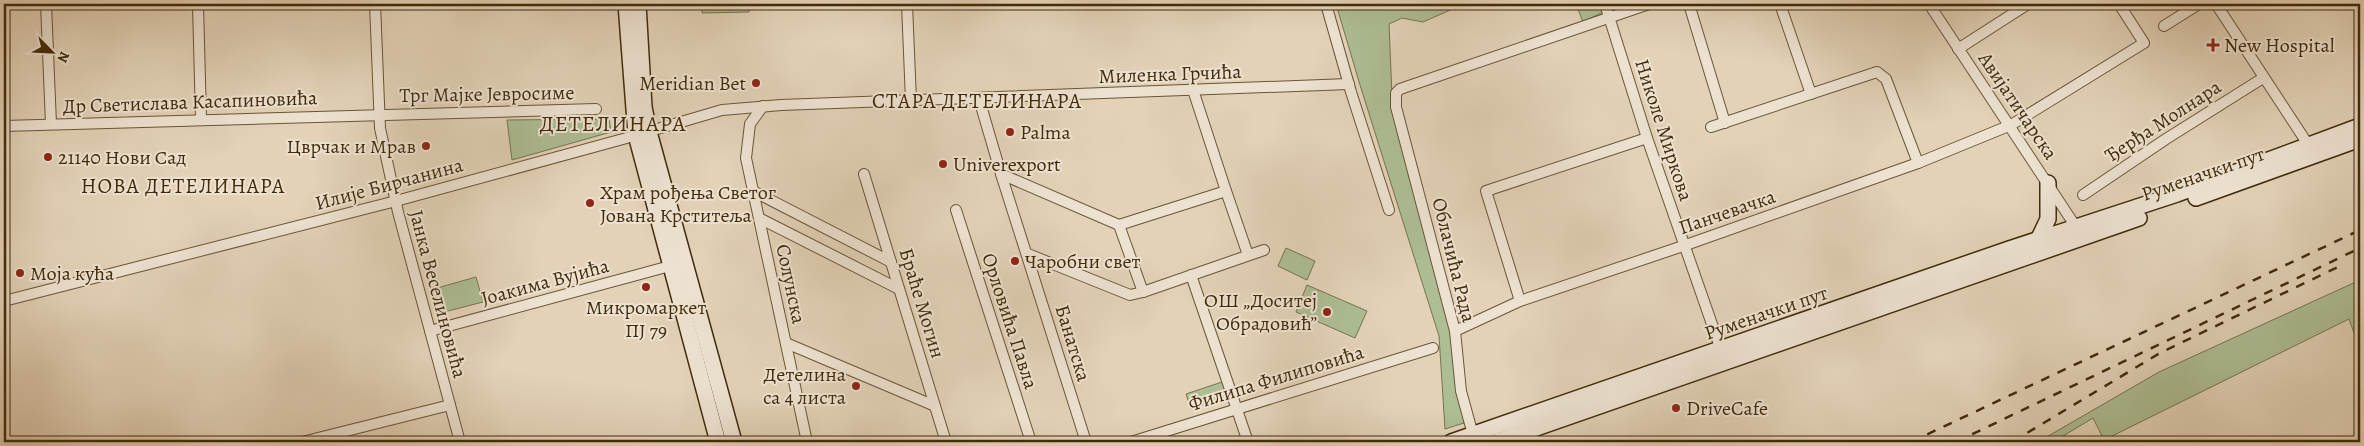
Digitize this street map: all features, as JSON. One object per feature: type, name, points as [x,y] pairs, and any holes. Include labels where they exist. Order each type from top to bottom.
[{"type":"main road","points":[[626,4],[643,133],[670,266],[718,442]]},
{"type":"main road","points":[[638,4],[644,107],[643,133],[734,442]]},
{"type":"main road","name":"Руменачки пут","points":[[1496,442],[2058,246],[2312,150],[2360,126]]},
{"type":"main road","name":"Руменачки пут","points":[[1451,442],[1473,438],[2038,240],[2312,150],[2360,140]]},
{"type":"main road","points":[[2038,240],[2048,219],[2048,183]]},
{"type":"street","points":[[46,4],[51,124]]},
{"type":"street","points":[[198,4],[201,119]]},
{"type":"street","name":"Јанка Веселиновића","points":[[375,4],[378,114],[396,201],[460,442]]},
{"type":"street","points":[[907,4],[911,101]]},
{"type":"street","points":[[1326,4],[1389,210]]},
{"type":"street","name":"Николе Миркова","points":[[1605,4],[1683,246],[1721,350]]},
{"type":"street","points":[[1609,17],[1649,4]]},
{"type":"street","points":[[1689,4],[1725,123]]},
{"type":"street","points":[[1780,4],[1811,94]]},
{"type":"street","name":"Авијатичарска","points":[[1929,4],[2011,125],[2072,220],[2074,229]]},
{"type":"street","points":[[1958,49],[2028,4]]},
{"type":"street","name":"Панчевачка","points":[[1455,331],[1520,301],[1918,163],[2011,125],[2144,43],[2119,4]]},
{"type":"street","points":[[2164,26],[2199,4]]},
{"type":"street","points":[[2216,4],[2312,150]]},
{"type":"street","name":"Облачића Рада","points":[[1473,438],[1461,391],[1455,331],[1396,107],[1395,96],[1400,89],[1584,28],[1609,17]]},
{"type":"street","points":[[1711,127],[1873,73],[1881,73],[1886,78],[1918,163]]},
{"type":"street","name":"Ђерђа Молнара","points":[[2082,195],[2166,139],[2264,78]]},
{"type":"street","name":"Миленка Грчића","points":[[643,133],[722,110],[763,106],[1349,84]]},
{"type":"street","points":[[1193,90],[1248,254]]},
{"type":"street","name":"Банатска","points":[[979,99],[1086,442]]},
{"type":"street","name":"Солунска","points":[[763,106],[750,124],[746,158],[807,442]]},
{"type":"street","name":"Трг Мајке Јевросиме","points":[[378,114],[596,109]]},
{"type":"street","name":"Др Светислава Касапиновића","points":[[4,126],[378,114]]},
{"type":"street","name":"Илије Бирчанина","points":[[4,301],[396,201],[643,133]]},
{"type":"street","points":[[1520,301],[1486,191],[1647,138]]},
{"type":"street","name":"Браће Могин","points":[[864,174],[946,442]]},
{"type":"street","points":[[1001,174],[1119,225],[1226,191]]},
{"type":"street","points":[[753,192],[891,262]]},
{"type":"street","name":"Орловића Павла","points":[[956,210],[1031,442]]},
{"type":"street","points":[[759,218],[899,289]]},
{"type":"street","points":[[1119,225],[1143,292],[1264,250]]},
{"type":"street","name":"Руменачки пут","points":[[2058,246],[2066,241],[2074,229]]},
{"type":"street","name":"Банатска","points":[[1028,254],[1130,295],[1143,292]]},
{"type":"street","name":"Јоакима Вујића","points":[[430,331],[670,266]]},
{"type":"street","points":[[1191,275],[1248,442]]},
{"type":"street","points":[[786,343],[935,406]]},
{"type":"street","name":"Филипа Филиповића","points":[[1131,442],[1433,348]]},
{"type":"street","points":[[302,442],[450,405]]},
{"type":"green space","points":[[702,4],[749,4],[749,12],[702,13]]},
{"type":"green space","points":[[1336,4],[1464,4],[1423,22],[1402,18],[1389,24],[1392,96],[1455,331],[1464,423],[1445,429],[1439,336]]},
{"type":"green space","points":[[1576,4],[1605,4],[1607,10],[1583,22]]},
{"type":"green space","points":[[609,119],[611,132],[512,160],[507,120]]},
{"type":"green space","points":[[1286,248],[1315,261],[1307,280],[1278,266]]},
{"type":"green space","points":[[476,277],[483,302],[444,312],[437,288]]},
{"type":"green space","points":[[2360,280],[2360,349],[2349,319],[2104,440],[2093,418],[2053,442],[2038,442],[2159,372]]},
{"type":"green space","points":[[1307,285],[1367,311],[1355,338],[1296,312]]},
{"type":"green space","points":[[1222,382],[1227,397],[1191,409],[1186,394]]},
{"type":"railway","points":[[1911,442],[2360,230]]},
{"type":"railway","points":[[1956,442],[2360,248]]},
{"type":"railway","points":[[2012,442],[2160,353],[2342,265]]},
{"type":"place","name":"New Hospital","points":[[2213,45]]},
{"type":"place","name":"Meridian Bet","points":[[756,83]]},
{"type":"place","name":"Palma","points":[[1010,132]]},
{"type":"place","name":"Цврчак и Мрав","points":[[426,146]]},
{"type":"place","name":"21140 Нови Сад","points":[[48,157]]},
{"type":"place","name":"Univerexport","points":[[943,164]]},
{"type":"place","name":"Храм рођења Светог Јована Крститеља","points":[[590,203]]},
{"type":"place","name":"Чаробни свет","points":[[1015,261]]},
{"type":"place","name":"Моја кућа","points":[[20,273]]},
{"type":"place","name":"Микромаркет ПЈ 79","points":[[646,287]]},
{"type":"place","name":"ОШ „Доситеј Обрадовић”","points":[[1327,312]]},
{"type":"place","name":"Детелина са 4 листа","points":[[856,386]]},
{"type":"place","name":"DriveCafe","points":[[1676,408]]},
{"type":"district","name":"СТАРА ДЕТЕЛИНАРА","points":[[977,101]]},
{"type":"district","name":"ДЕТЕЛИНАРА","points":[[613,124]]},
{"type":"district","name":"НОВА ДЕТЕЛИНАРА","points":[[183,186]]}]
